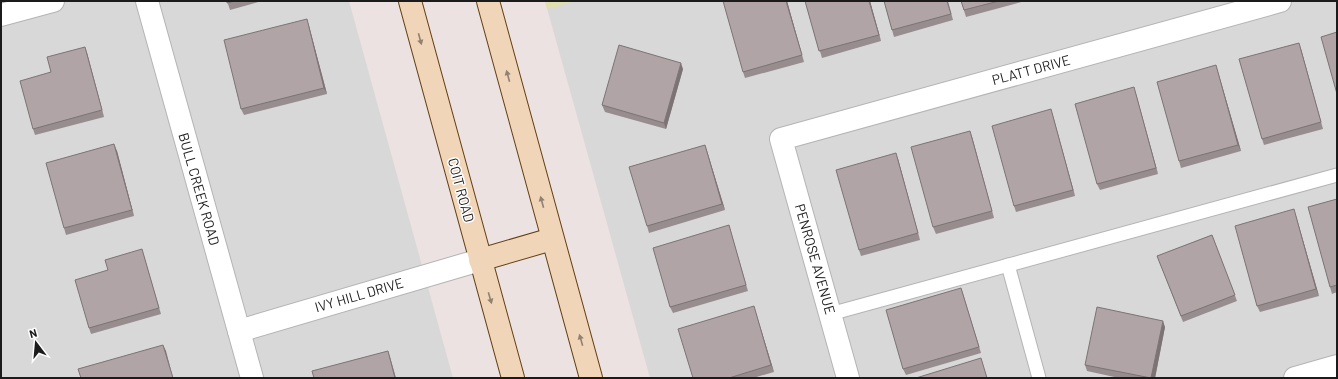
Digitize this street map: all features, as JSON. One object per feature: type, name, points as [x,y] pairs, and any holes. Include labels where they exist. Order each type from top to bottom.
[{"type":"main road","name":"COIT ROAD","points":[[410,1],[513,378]]},
{"type":"main road","points":[[488,1],[591,378]]},
{"type":"main road","points":[[480,260],[552,239]]},
{"type":"street","points":[[1,16],[54,1]]},
{"type":"street","name":"BULL CREEK ROAD","points":[[147,1],[252,378]]},
{"type":"street","name":"PLATT DRIVE","points":[[782,139],[1280,1]]},
{"type":"street","name":"PENROSE AVENUE","points":[[782,139],[848,378]]},
{"type":"street","name":"IVY HILL DRIVE","points":[[239,331],[480,260]]},
{"type":"street","points":[[1295,378],[1337,366]]},
{"type":"lane","points":[[830,314],[1337,175]]},
{"type":"lane","points":[[1008,265],[1040,378]]},
{"type":"shaded area","points":[[1,1],[349,1],[453,378],[1,378]]},
{"type":"shaded area","points":[[545,1],[1337,1],[1337,378],[650,378]]},
{"type":"shaded area","points":[[545,1],[575,1],[547,9]]},
{"type":"building","points":[[723,1],[786,1],[802,55],[743,72]]},
{"type":"building","points":[[805,1],[869,1],[879,35],[819,51]]},
{"type":"building","points":[[884,1],[947,1],[951,14],[892,30]]},
{"type":"building","points":[[961,1],[999,1],[964,10]]},
{"type":"building","points":[[307,19],[324,88],[241,109],[224,40]]},
{"type":"building","points":[[1337,32],[1337,94],[1321,37]]},
{"type":"building","points":[[1299,43],[1321,122],[1262,139],[1239,59]]},
{"type":"building","points":[[619,45],[681,63],[664,123],[602,105]]},
{"type":"building","points":[[85,47],[102,110],[33,129],[20,81],[51,72],[47,57]]},
{"type":"building","points":[[1216,65],[1238,145],[1179,161],[1157,82]]},
{"type":"building","points":[[1134,87],[1156,168],[1097,184],[1075,104]]},
{"type":"building","points":[[1051,109],[1073,190],[1014,206],[992,126]]},
{"type":"building","points":[[970,131],[992,211],[933,227],[911,147]]},
{"type":"building","points":[[114,144],[132,210],[64,228],[46,163]]},
{"type":"building","points":[[705,145],[722,204],[647,226],[629,167]]},
{"type":"building","points":[[896,153],[918,233],[859,250],[836,170]]},
{"type":"building","points":[[1337,199],[1337,285],[1330,287],[1308,207]]},
{"type":"building","points":[[1294,209],[1316,289],[1257,306],[1235,226]]},
{"type":"building","points":[[729,225],[746,285],[670,307],[653,248]]},
{"type":"building","points":[[1212,235],[1235,295],[1181,316],[1157,256]]},
{"type":"building","points":[[142,249],[159,308],[89,328],[75,280],[108,270],[105,260]]},
{"type":"building","points":[[961,288],[979,347],[903,369],[886,310]]},
{"type":"building","points":[[754,306],[771,365],[729,378],[693,378],[678,329]]},
{"type":"building","points":[[1097,307],[1163,321],[1151,378],[1085,365]]},
{"type":"building","points":[[163,345],[173,378],[81,378],[78,369]]},
{"type":"building","points":[[388,351],[395,378],[314,378],[312,371]]},
{"type":"building","points":[[981,358],[987,378],[916,378]]}]
